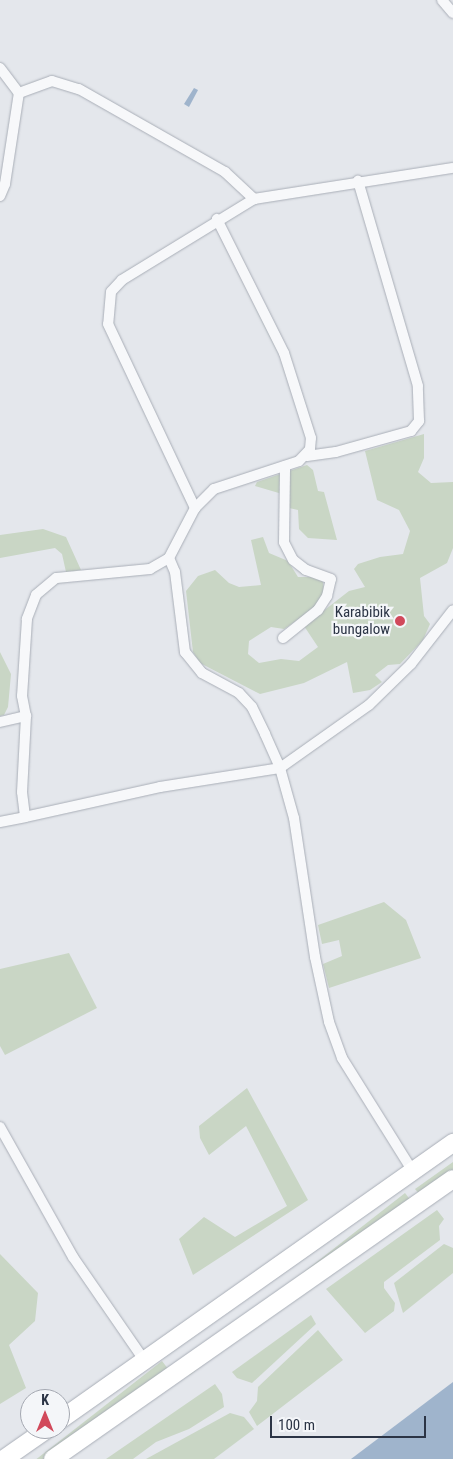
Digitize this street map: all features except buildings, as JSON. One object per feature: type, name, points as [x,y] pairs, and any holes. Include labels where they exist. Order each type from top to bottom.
[{"type":"highway","points":[[70,1413],[412,1170],[453,1143]]},
{"type":"highway","points":[[53,1459],[453,1179]]},
{"type":"highway","points":[[4,1459],[33,1439]]},
{"type":"street","points":[[442,0],[453,12]]},
{"type":"street","points":[[0,68],[19,93],[6,184],[0,196]]},
{"type":"street","points":[[19,93],[52,80],[79,89],[225,172],[254,199]]},
{"type":"street","points":[[195,508],[108,324],[107,306],[111,292],[122,280],[217,219],[254,199],[358,181],[453,168]]},
{"type":"street","points":[[25,817],[22,792],[26,716],[22,696],[27,619],[36,595],[56,578],[150,569],[169,558],[195,508],[214,489],[229,482],[285,466],[307,456],[336,452],[411,431],[419,421],[418,386],[358,181]]},
{"type":"street","points":[[217,219],[284,352],[311,438],[307,456]]},
{"type":"street","points":[[283,638],[318,610],[327,596],[331,579],[306,570],[293,560],[284,542],[285,466]]},
{"type":"street","points":[[169,558],[175,572],[185,652],[202,672],[239,693],[252,707],[280,768],[301,851],[315,957],[329,1022],[342,1058],[412,1170]]},
{"type":"street","points":[[0,822],[160,787],[280,768],[369,705],[411,664],[453,610]]},
{"type":"street","points":[[0,722],[26,716]]},
{"type":"street","points":[[0,1127],[73,1257],[144,1360]]},
{"type":"green space","points":[[424,434],[424,458],[418,472],[431,483],[453,482],[453,548],[447,563],[420,578],[424,616],[430,624],[423,640],[400,664],[388,665],[375,675],[382,682],[370,690],[353,693],[347,662],[304,683],[260,694],[200,663],[193,652],[186,591],[198,576],[215,570],[229,583],[239,587],[261,585],[251,540],[263,537],[269,553],[288,561],[298,577],[315,577],[323,582],[324,594],[315,608],[284,629],[271,627],[249,641],[248,654],[259,663],[281,659],[299,661],[318,647],[304,626],[349,591],[365,587],[354,569],[358,564],[380,557],[403,554],[410,531],[399,510],[377,500],[365,451]]},
{"type":"green space","points":[[307,465],[313,470],[318,491],[324,492],[337,540],[308,538],[299,529],[298,510],[289,508],[289,496],[255,486],[257,482]]},
{"type":"green space","points":[[43,529],[66,537],[81,570],[66,572],[62,554],[55,548],[0,558],[0,535]]},
{"type":"green space","points":[[0,652],[11,674],[8,707],[4,715],[0,716]]},
{"type":"green space","points":[[384,902],[406,920],[421,958],[329,988],[323,964],[342,956],[339,940],[322,944],[318,925]]},
{"type":"green space","points":[[69,953],[97,1008],[5,1055],[0,1046],[0,969]]},
{"type":"green space","points":[[247,1088],[308,1200],[193,1275],[179,1239],[204,1217],[235,1237],[287,1206],[246,1126],[209,1155],[200,1138],[199,1126]]},
{"type":"green space","points":[[453,1162],[453,1172],[420,1195],[415,1189]]},
{"type":"green space","points":[[405,1193],[412,1202],[190,1375],[183,1367]]},
{"type":"green space","points":[[437,1210],[444,1219],[439,1226],[440,1240],[384,1282],[384,1288],[395,1303],[394,1311],[365,1333],[326,1289]]},
{"type":"green space","points":[[444,1244],[453,1248],[453,1273],[403,1313],[394,1283]]},
{"type":"green space","points":[[0,1254],[38,1293],[35,1321],[9,1345],[26,1388],[20,1389],[20,1392],[0,1404]]},
{"type":"green space","points":[[311,1315],[316,1324],[252,1383],[237,1378],[232,1372]]},
{"type":"green space","points":[[318,1330],[343,1360],[257,1426],[249,1412],[257,1401],[258,1387]]},
{"type":"green space","points":[[162,1361],[169,1370],[54,1459],[37,1459],[62,1439],[70,1439],[70,1433]]},
{"type":"green space","points":[[215,1384],[222,1394],[224,1407],[189,1429],[156,1442],[133,1459],[106,1459]]},
{"type":"green space","points":[[230,1413],[244,1417],[254,1429],[214,1459],[146,1459]]},
{"type":"water","points":[[194,88],[198,90],[189,107],[184,104]]},
{"type":"water","points":[[453,1382],[453,1459],[351,1459]]},
{"type":"place","name":"Karabibik bungalow","points":[[400,621]]}]
